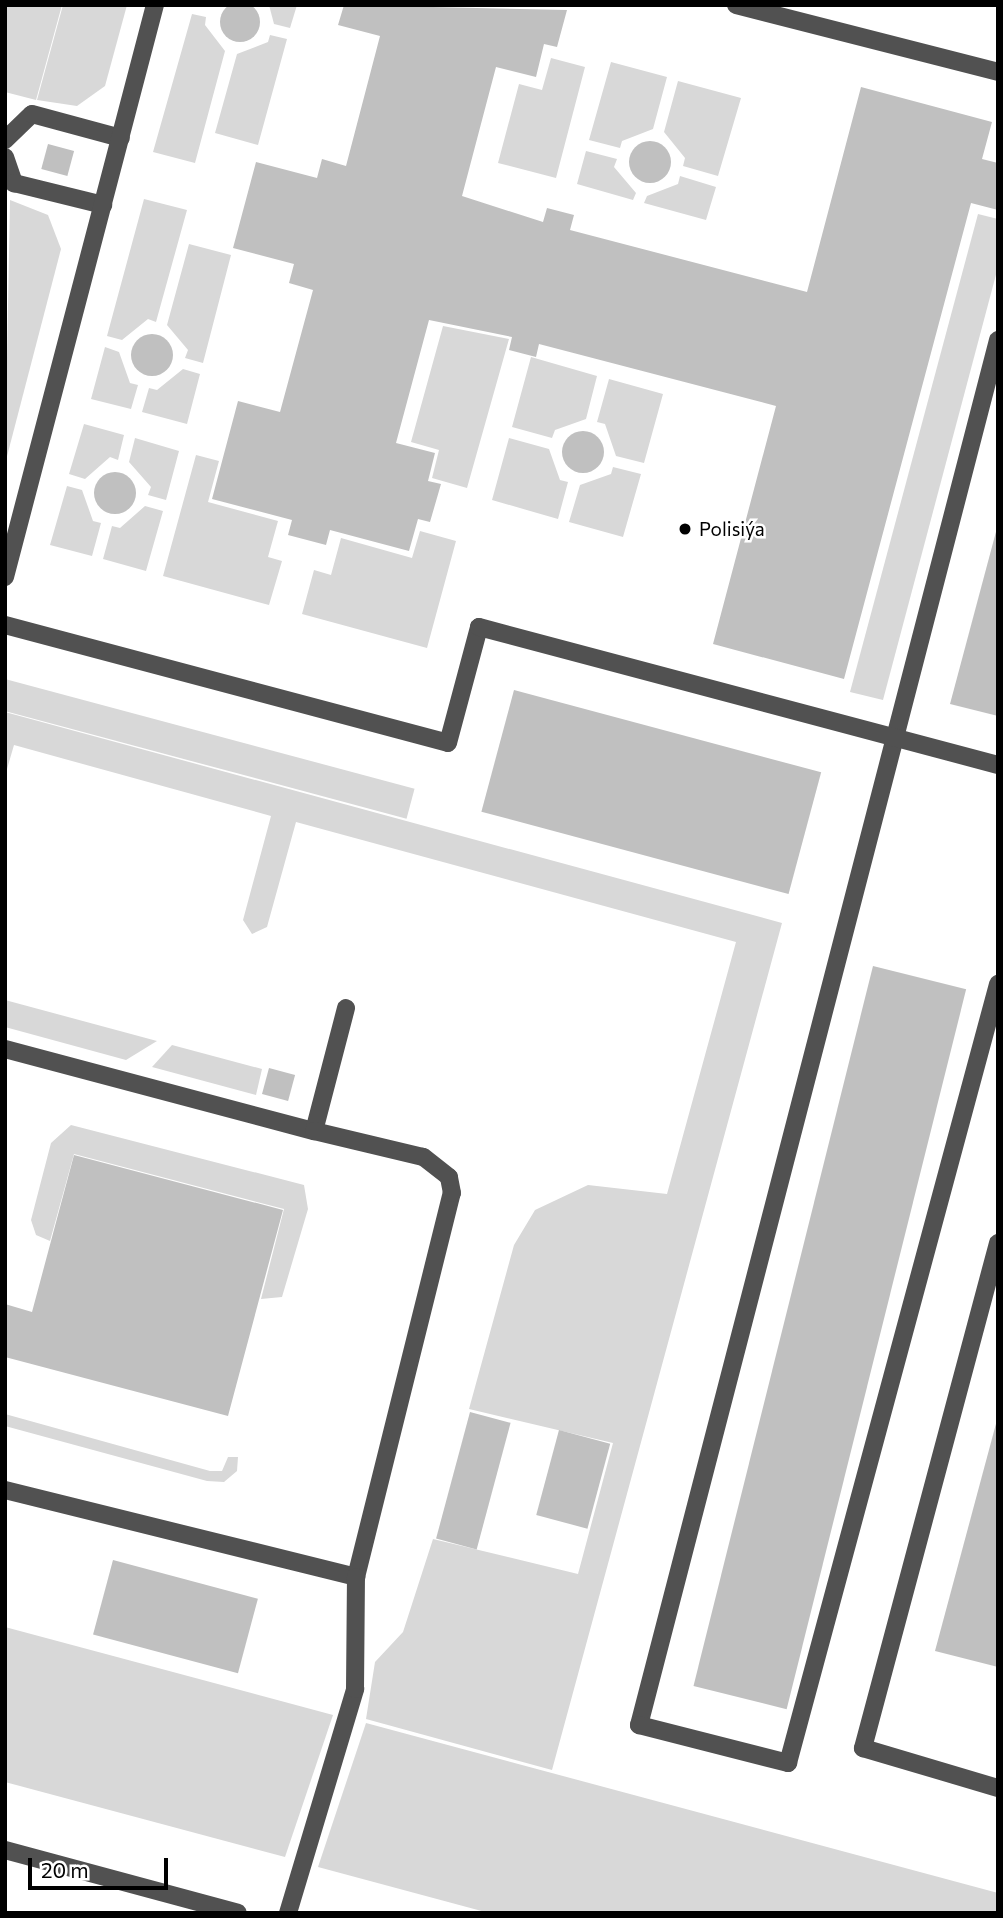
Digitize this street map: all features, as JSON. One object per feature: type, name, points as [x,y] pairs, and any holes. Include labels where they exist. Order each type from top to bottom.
[{"type":"lane","points":[[5,577],[155,5]]},
{"type":"lane","points":[[736,5],[998,72]]},
{"type":"lane","points":[[5,140],[32,114],[121,138]]},
{"type":"lane","points":[[5,157],[14,183],[103,205]]},
{"type":"lane","points":[[998,340],[639,1725],[788,1763],[998,984]]},
{"type":"lane","points":[[5,625],[448,743],[479,627],[998,765]]},
{"type":"lane","points":[[314,1131],[346,1008]]},
{"type":"lane","points":[[5,1049],[423,1157],[449,1177],[452,1193],[356,1577],[355,1689],[288,1913]]},
{"type":"lane","points":[[998,1243],[863,1748],[998,1788]]},
{"type":"lane","points":[[5,1490],[356,1577]]},
{"type":"lane","points":[[5,1850],[238,1913]]},
{"type":"shaded area","points":[[5,5],[62,5],[36,100],[5,92]]},
{"type":"shaded area","points":[[63,5],[127,5],[105,86],[77,106],[37,100]]},
{"type":"shaded area","points":[[269,5],[297,5],[290,28],[274,24]]},
{"type":"shaded area","points":[[192,14],[206,17],[205,25],[225,51],[195,163],[153,152]]},
{"type":"shaded area","points":[[270,35],[287,39],[258,145],[215,133],[237,54],[268,42]]},
{"type":"shaded area","points":[[551,58],[585,67],[556,178],[498,163],[519,84],[542,90]]},
{"type":"shaded area","points":[[611,62],[667,77],[653,129],[622,141],[620,148],[589,140]]},
{"type":"shaded area","points":[[678,81],[741,98],[718,176],[683,166],[685,158],[664,132]]},
{"type":"shaded area","points":[[586,151],[617,159],[614,167],[636,193],[633,200],[577,184]]},
{"type":"shaded area","points":[[680,176],[716,187],[706,220],[644,203],[647,196],[678,184]]},
{"type":"shaded area","points":[[144,199],[187,210],[156,322],[148,319],[122,340],[107,336]]},
{"type":"shaded area","points":[[10,200],[48,215],[61,249],[5,464]]},
{"type":"shaded area","points":[[978,214],[998,219],[998,267],[883,700],[850,692]]},
{"type":"shaded area","points":[[189,244],[231,255],[203,363],[185,358],[188,350],[167,325]]},
{"type":"shaded area","points":[[443,326],[509,339],[467,488],[432,478],[439,450],[411,442]]},
{"type":"shaded area","points":[[105,347],[119,352],[130,383],[138,385],[131,409],[91,399]]},
{"type":"shaded area","points":[[531,357],[597,376],[586,419],[555,430],[552,438],[512,427]]},
{"type":"shaded area","points":[[183,369],[200,374],[187,424],[142,412],[149,388],[157,390]]},
{"type":"shaded area","points":[[609,379],[663,394],[644,463],[616,456],[605,424],[597,422]]},
{"type":"shaded area","points":[[84,424],[124,435],[118,460],[110,457],[85,479],[69,474]]},
{"type":"shaded area","points":[[135,438],[179,451],[166,500],[148,495],[151,487],[129,462]]},
{"type":"shaded area","points":[[509,438],[549,449],[560,480],[568,482],[558,519],[492,500]]},
{"type":"shaded area","points":[[196,455],[219,461],[208,502],[278,521],[268,557],[282,561],[269,605],[163,576]]},
{"type":"shaded area","points":[[613,467],[641,474],[623,537],[569,522],[580,485],[611,474]]},
{"type":"shaded area","points":[[67,486],[82,490],[93,521],[101,523],[92,556],[50,545]]},
{"type":"shaded area","points":[[145,506],[163,511],[146,571],[103,559],[112,526],[120,528]]},
{"type":"shaded area","points":[[420,531],[456,541],[427,648],[302,614],[314,570],[331,575],[341,538],[412,558]]},
{"type":"shaded area","points":[[5,679],[415,789],[407,819],[5,711]]},
{"type":"shaded area","points":[[5,712],[782,923],[552,1770],[366,1719],[375,1662],[403,1632],[433,1539],[578,1574],[613,1443],[469,1409],[514,1245],[535,1210],[588,1185],[667,1194],[736,942],[296,822],[267,927],[252,934],[243,920],[271,816],[14,745],[5,776]]},
{"type":"shaded area","points":[[5,1000],[157,1041],[126,1060],[5,1027]]},
{"type":"shaded area","points":[[172,1045],[262,1069],[256,1095],[152,1067]]},
{"type":"shaded area","points":[[71,1125],[304,1185],[308,1209],[282,1297],[261,1299],[284,1209],[74,1154],[50,1241],[36,1235],[31,1220],[51,1143]]},
{"type":"shaded area","points":[[5,1414],[210,1471],[222,1471],[228,1457],[238,1457],[237,1471],[224,1482],[207,1481],[5,1426]]},
{"type":"shaded area","points":[[5,1627],[333,1715],[285,1857],[5,1782]]},
{"type":"shaded area","points":[[366,1723],[998,1893],[998,1913],[489,1913],[318,1867]]},
{"type":"building","points":[[240,2],[254,8],[260,22],[254,36],[240,42],[226,36],[220,22],[226,8]]},
{"type":"building","points":[[344,5],[567,10],[557,47],[544,44],[536,77],[496,67],[462,196],[543,222],[547,208],[574,215],[570,230],[807,292],[861,87],[992,122],[982,159],[998,163],[998,210],[971,203],[844,679],[713,644],[776,406],[539,344],[536,357],[509,350],[512,337],[429,320],[396,443],[435,453],[428,481],[441,484],[430,522],[418,519],[409,551],[330,530],[326,545],[288,535],[292,520],[212,499],[238,401],[280,412],[313,290],[289,283],[294,264],[233,248],[256,162],[317,178],[322,159],[346,166],[380,36],[338,25]]},
{"type":"building","points":[[650,141],[665,147],[671,162],[665,177],[650,183],[635,177],[629,162],[635,147]]},
{"type":"building","points":[[48,144],[74,151],[67,176],[41,169]]},
{"type":"building","points":[[152,334],[167,340],[173,355],[167,370],[152,376],[137,370],[131,355],[137,340]]},
{"type":"building","points":[[583,431],[598,437],[604,452],[598,467],[583,473],[568,467],[562,452],[568,437]]},
{"type":"building","points":[[115,472],[130,478],[136,493],[130,508],[115,514],[100,508],[94,493],[100,478]]},
{"type":"building","points":[[998,528],[998,716],[950,704]]},
{"type":"building","points":[[514,690],[821,772],[789,894],[481,812]]},
{"type":"building","points":[[873,966],[966,989],[787,1709],[693,1686]]},
{"type":"building","points":[[269,1068],[295,1075],[288,1101],[262,1094]]},
{"type":"building","points":[[74,1155],[283,1210],[228,1416],[5,1357],[5,1304],[32,1312]]},
{"type":"building","points":[[470,1412],[511,1423],[477,1549],[436,1539]]},
{"type":"building","points":[[998,1420],[998,1667],[935,1651]]},
{"type":"building","points":[[559,1430],[610,1444],[587,1529],[536,1515]]},
{"type":"building","points":[[113,1560],[258,1599],[238,1673],[93,1634]]},
{"type":"place","name":"Polisiýa","points":[[685,529]]}]
